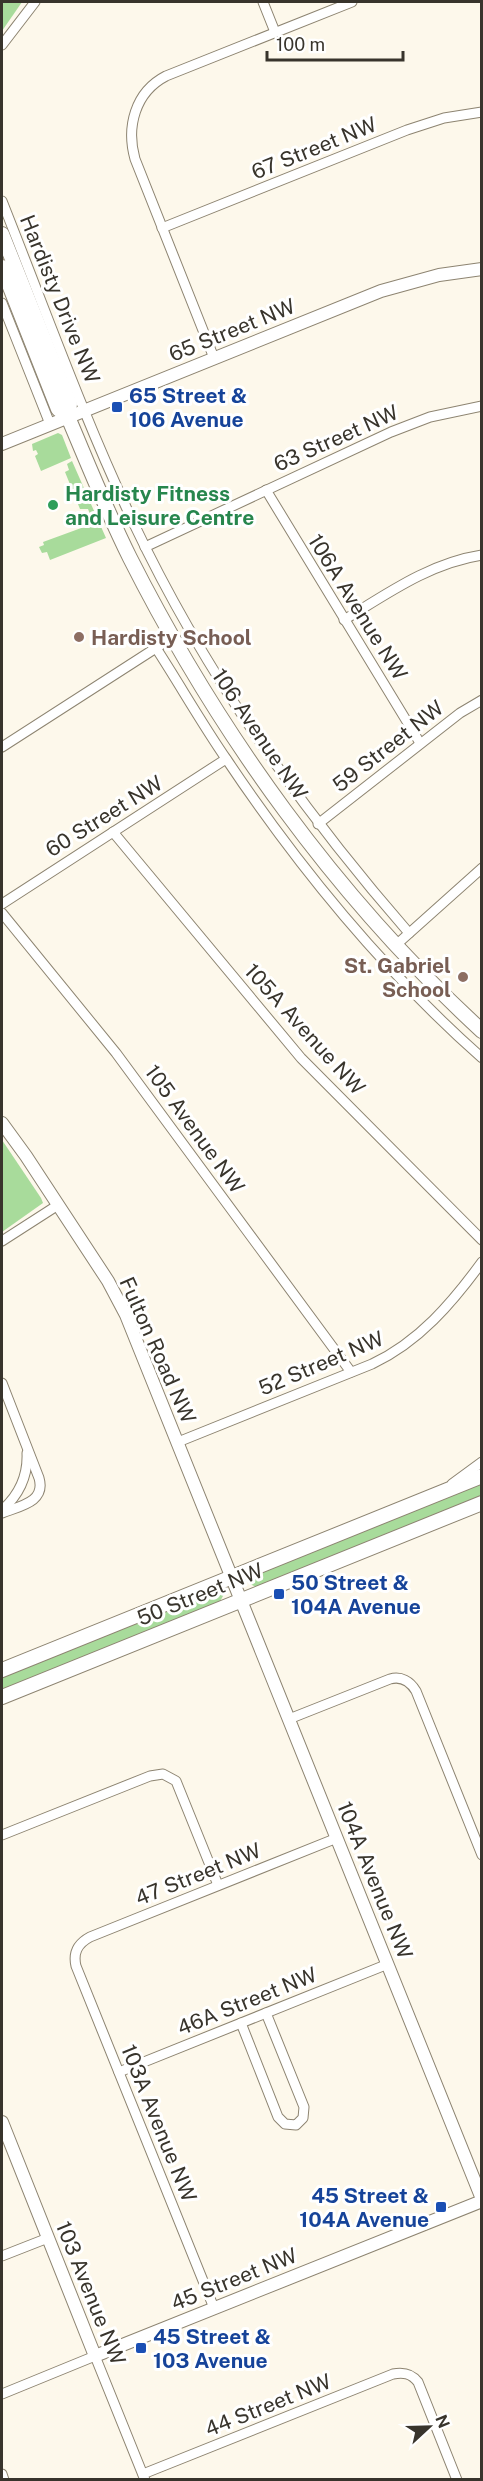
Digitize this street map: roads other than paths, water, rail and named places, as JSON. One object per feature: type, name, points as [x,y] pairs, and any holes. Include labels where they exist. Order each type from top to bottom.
[{"type":"main road","name":"106 Avenue NW","points":[[2,234],[18,290],[58,409],[68,417],[130,557],[173,637],[244,752],[273,794],[350,892],[396,945],[482,1031]]},
{"type":"main road","name":"106 Avenue NW","points":[[2,267],[18,290]]},
{"type":"main road","name":"50 Street NW","points":[[2,1670],[482,1476]]},
{"type":"main road","name":"50 Street NW","points":[[2,1697],[482,1503]]},
{"type":"street","points":[[2,45],[34,2]]},
{"type":"street","points":[[263,2],[275,32]]},
{"type":"street","points":[[214,358],[132,148],[131,126],[136,108],[159,80],[352,2]]},
{"type":"street","name":"67 Street NW","points":[[162,228],[407,130],[444,118],[482,112]]},
{"type":"street","name":"Hardisty Drive NW","points":[[2,201],[18,290],[85,410]]},
{"type":"street","name":"65 Street NW","points":[[2,444],[394,287],[439,275],[482,269]]},
{"type":"street","points":[[2,303],[50,424]]},
{"type":"street","name":"63 Street NW","points":[[145,547],[410,424],[448,412],[482,406]]},
{"type":"street","name":"106 Avenue NW","points":[[85,410],[145,547],[225,690],[254,736],[318,824],[409,933]]},
{"type":"street","name":"106A Avenue NW","points":[[266,490],[420,743]]},
{"type":"street","points":[[344,620],[422,573],[461,559],[482,555]]},
{"type":"street","points":[[2,747],[173,637]]},
{"type":"street","name":"106 Avenue NW","points":[[156,648],[226,759],[289,848],[344,917],[417,995],[482,1058]]},
{"type":"street","name":"59 Street NW","points":[[318,824],[420,743],[460,713],[482,700]]},
{"type":"street","name":"60 Street NW","points":[[2,904],[226,759]]},
{"type":"street","name":"105A Avenue NW","points":[[113,832],[301,1058],[482,1240]]},
{"type":"street","points":[[396,945],[482,868]]},
{"type":"street","name":"105 Avenue NW","points":[[2,914],[116,1053],[351,1372]]},
{"type":"street","name":"Fulton Road NW","points":[[2,1123],[121,1304],[231,1577]]},
{"type":"street","points":[[2,1240],[58,1205]]},
{"type":"street","name":"52 Street NW","points":[[178,1442],[390,1355],[415,1338],[436,1318],[482,1262]]},
{"type":"street","points":[[2,1383],[39,1478],[40,1493],[32,1501],[2,1511]]},
{"type":"street","points":[[2,1511],[21,1485],[27,1469],[27,1448]]},
{"type":"street","points":[[439,1493],[482,1462]]},
{"type":"street","name":"104A Avenue NW","points":[[231,1577],[482,2200]]},
{"type":"street","points":[[289,1719],[390,1679],[405,1680],[416,1691],[482,1855]]},
{"type":"street","points":[[2,1835],[150,1776],[168,1775],[178,1786],[219,1886]]},
{"type":"street","name":"47 Street NW","points":[[76,1950],[82,1941],[90,1937],[337,1838]]},
{"type":"street","name":"103A Avenue NW","points":[[76,1950],[76,1966],[214,2308]]},
{"type":"street","name":"46A Street NW","points":[[119,2072],[388,1964]]},
{"type":"street","points":[[240,2023],[278,2117],[285,2124],[296,2124],[303,2118],[304,2107],[266,2013]]},
{"type":"street","name":"103 Avenue NW","points":[[2,2122],[144,2477]]},
{"type":"street","name":"45 Street NW","points":[[2,2394],[482,2200]]},
{"type":"street","points":[[2,2256],[48,2238]]},
{"type":"street","name":"44 Street NW","points":[[144,2477],[393,2374],[408,2374],[418,2382],[457,2480]]},
{"type":"street","points":[[2,2474],[4,2480]]},
{"type":"place","name":"65 Street & 106 Avenue","points":[[117,407]]},
{"type":"place","name":"Hardisty Fitness and Leisure Centre","points":[[53,505]]},
{"type":"place","name":"Hardisty School","points":[[79,637]]},
{"type":"place","name":"St. Gabriel School","points":[[463,977]]},
{"type":"place","name":"50 Street & 104A Avenue","points":[[279,1594]]},
{"type":"place","name":"45 Street & 104A Avenue","points":[[441,2207]]},
{"type":"place","name":"45 Street & 103 Avenue","points":[[141,2348]]}]
